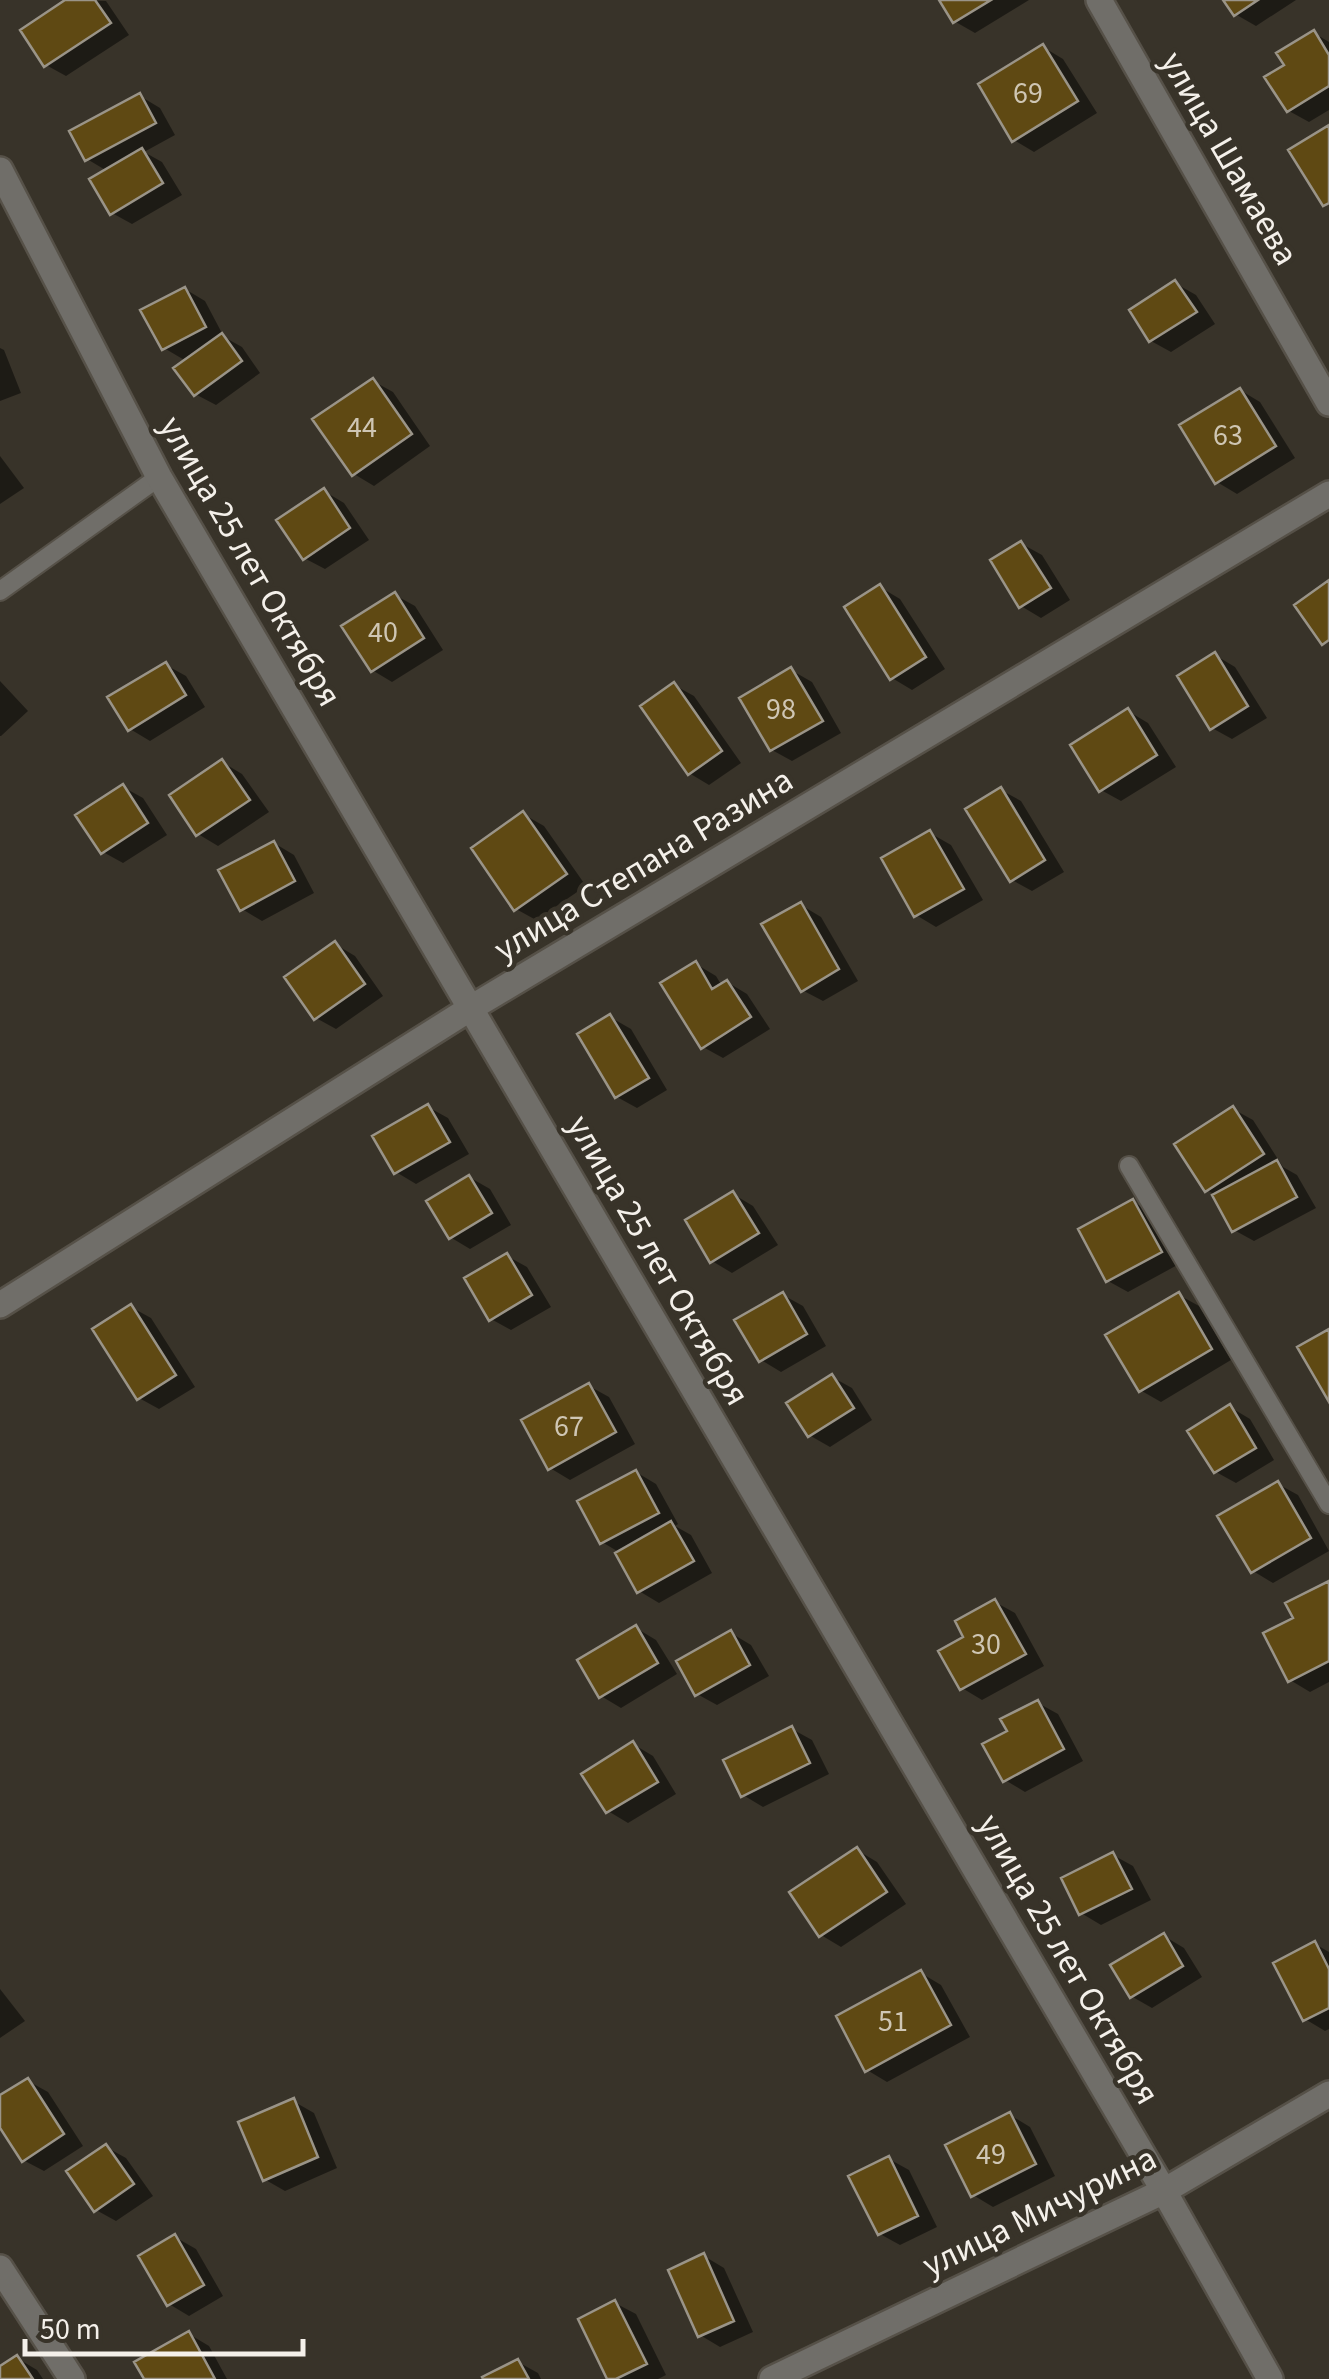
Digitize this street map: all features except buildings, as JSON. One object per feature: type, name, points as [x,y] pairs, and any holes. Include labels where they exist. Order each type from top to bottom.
[{"type":"street","name":"улица Шамаева","points":[[1099,0],[1329,403]]},
{"type":"street","name":"улица 25 лет Октября","points":[[0,170],[159,477],[1164,2191],[1270,2379]]},
{"type":"street","name":"улица Степана Разина","points":[[0,1305],[471,1008],[1329,494]]},
{"type":"street","name":"улица Мичурина","points":[[772,2379],[1164,2191],[1329,2094]]},
{"type":"street","points":[[0,2268],[72,2379]]},
{"type":"lane","points":[[0,590],[159,477]]},
{"type":"lane","points":[[1130,1166],[1329,1504]]}]
